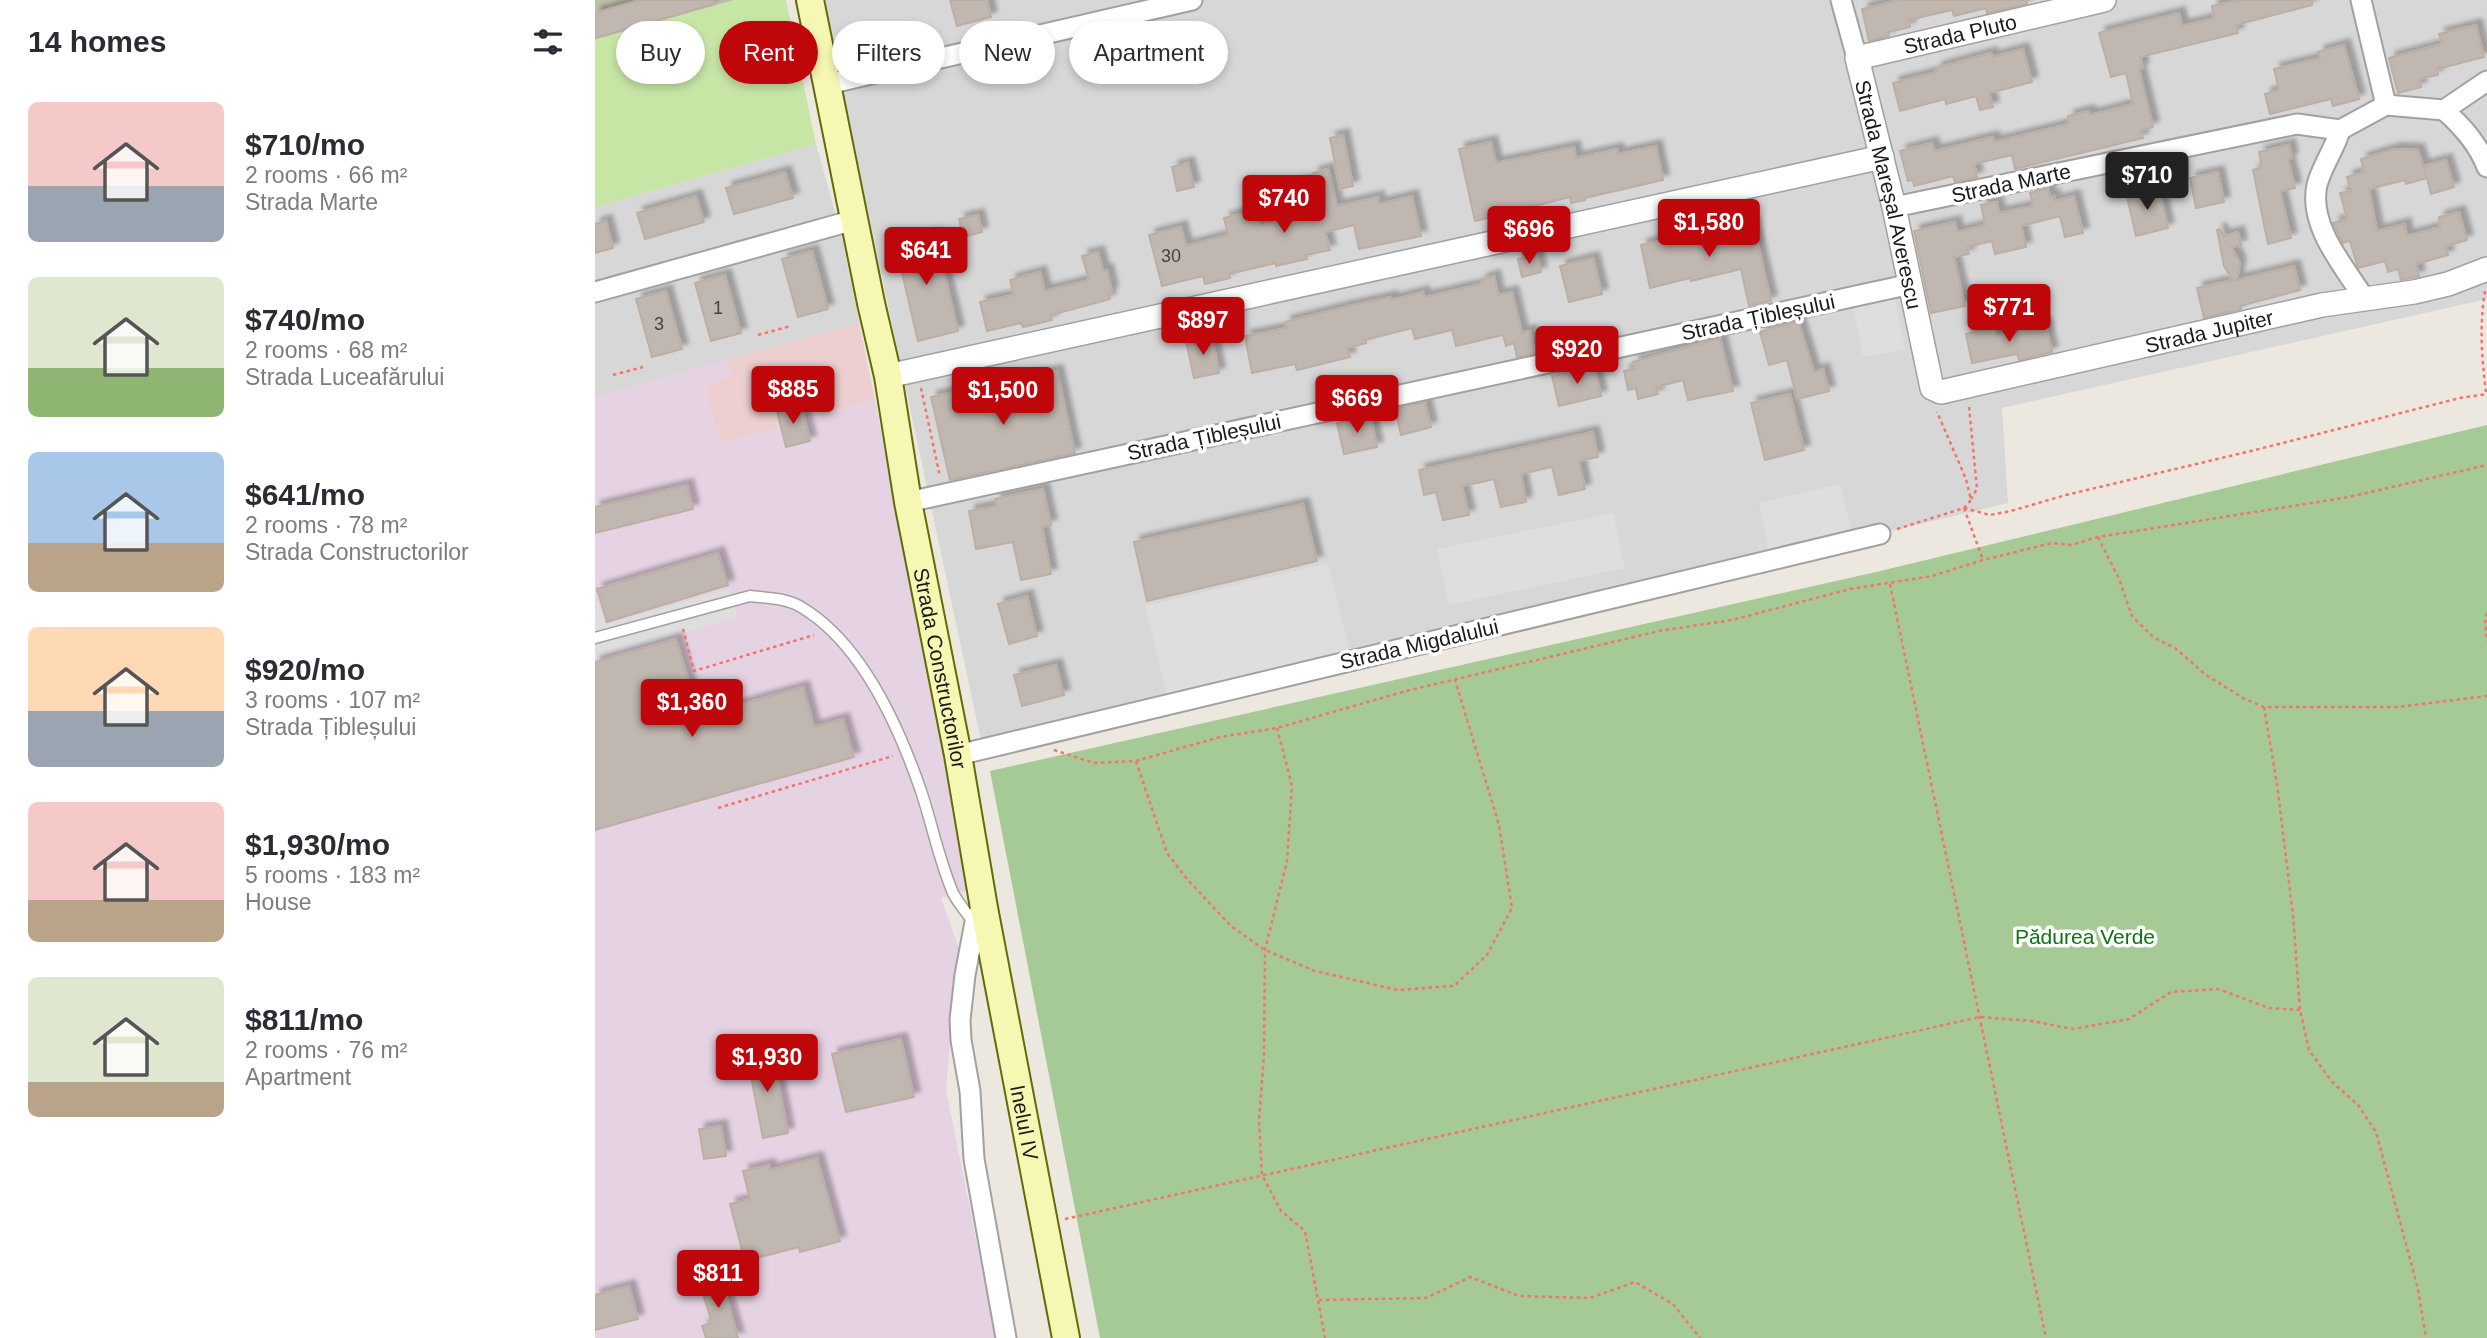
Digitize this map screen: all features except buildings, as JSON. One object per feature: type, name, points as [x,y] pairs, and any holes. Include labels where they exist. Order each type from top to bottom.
[{"type":"main road","name":"Strada Constructorilor","points":[[810,0],[888,376],[908,502],[958,755],[979,915]]},
{"type":"main road","name":"Inelul IV","points":[[979,915],[1066,1338]]},
{"type":"street","points":[[828,84],[1192,0]]},
{"type":"street","name":"Strada Mareșal Averescu","points":[[1841,0],[1894,207],[1932,388]]},
{"type":"street","name":"Strada Pluto","points":[[1857,58],[2104,0]]},
{"type":"street","points":[[2361,0],[2386,105]]},
{"type":"street","points":[[2444,110],[2487,80]]},
{"type":"street","points":[[2364,298],[2335,256],[2319,223],[2316,188],[2324,163],[2340,130],[2386,105],[2444,110],[2462,126],[2481,152],[2487,167]]},
{"type":"street","name":"Strada Marte","points":[[1894,207],[2297,124],[2340,130]]},
{"type":"street","points":[[888,376],[1882,157]]},
{"type":"street","points":[[595,292],[854,220]]},
{"type":"street","name":"Strada Jupiter","points":[[1932,388],[1941,392],[2322,305],[2486,279]]},
{"type":"street","name":"Strada Țibleșului","points":[[908,502],[1911,284]]},
{"type":"street","name":"Strada Migdalului","points":[[958,755],[1880,534]]},
{"type":"street","name":"Strada Constructorilor","points":[[979,915],[965,975],[960,1020],[961,1040],[969,1080],[977,1180],[1006,1338]]},
{"type":"lane","points":[[595,638],[750,596],[776,598],[800,606],[831,630],[859,664],[884,702],[921,789],[954,895],[979,915]]},
{"type":"path","points":[[1964,508],[1990,515],[2011,511],[2174,467],[2251,451],[2460,398],[2487,394],[2481,356],[2481,312],[2486,279]]},
{"type":"path","points":[[758,335],[791,326]]},
{"type":"path","points":[[613,375],[643,367]]},
{"type":"path","points":[[916,369],[944,494]]},
{"type":"path","points":[[1880,534],[1964,508],[1971,500],[1977,489],[1967,386]]},
{"type":"path","points":[[1932,388],[1938,418],[1966,479],[1971,500]]},
{"type":"path","points":[[1025,738],[1064,755],[1094,763],[1136,761],[1220,737],[1277,728],[1369,701],[1659,631],[1731,621],[1850,589],[1932,576],[2052,543],[2071,545],[2098,537],[2350,497],[2487,465]]},
{"type":"path","points":[[1964,508],[1983,560]]},
{"type":"path","points":[[2098,537],[2119,579],[2131,617],[2153,637],[2175,648],[2206,675],[2243,698],[2264,707],[2397,707],[2487,696]]},
{"type":"path","points":[[1890,584],[2046,1338]]},
{"type":"path","points":[[2487,613],[2487,641]]},
{"type":"path","points":[[679,615],[694,671],[831,630]]},
{"type":"path","points":[[1136,761],[1167,853],[1186,878],[1231,926],[1265,950],[1315,971],[1398,990],[1454,986],[1487,955],[1512,908],[1499,825],[1455,680]]},
{"type":"path","points":[[2264,707],[2277,784],[2293,915],[2300,1010],[2309,1050],[2332,1082],[2358,1105],[2377,1132],[2418,1289],[2426,1338]]},
{"type":"path","points":[[1277,728],[1292,786],[1287,861],[1265,950],[1264,1055],[1259,1120],[1262,1175],[1281,1211],[1305,1231],[1325,1338]]},
{"type":"path","points":[[718,807],[905,752]]},
{"type":"path","points":[[1060,1220],[1980,1017],[2032,1021],[2073,1029],[2129,1019],[2171,992],[2218,989],[2269,1008],[2300,1010]]},
{"type":"path","points":[[1319,1300],[1426,1298],[1470,1277],[1519,1296],[1590,1298],[1635,1282],[1673,1304],[1700,1338]]},
{"type":"shaded area","points":[[595,0],[735,0],[662,21],[616,21],[616,34],[595,40]]},
{"type":"shaded area","points":[[823,0],[2487,0],[2487,299],[2002,408],[2008,503],[983,750],[841,84],[945,84],[945,21],[832,21],[832,42]]},
{"type":"shaded area","points":[[816,144],[842,237],[859,323],[595,397],[595,207]]},
{"type":"shaded area","points":[[1894,295],[1905,349],[1863,357],[1853,305]]},
{"type":"shaded area","points":[[859,323],[875,400],[720,444],[704,385],[731,377],[726,360]]},
{"type":"shaded area","points":[[726,360],[731,377],[704,385],[720,444],[875,400],[969,890],[941,898],[961,955],[953,1006],[946,1090],[996,1338],[595,1338],[595,397]]},
{"type":"shaded area","points":[[1840,484],[1853,534],[1769,554],[1759,503]]},
{"type":"shaded area","points":[[1613,513],[1625,568],[1449,605],[1437,549]]},
{"type":"shaded area","points":[[1328,563],[1350,652],[1167,695],[1145,606]]},
{"type":"shaded area","points":[[730,589],[738,617],[595,658],[595,602],[598,601],[605,624]]},
{"type":"green space","points":[[735,0],[786,0],[790,21],[719,21],[719,84],[804,84],[816,144],[595,207],[595,40],[616,34],[616,84],[705,84],[705,21],[662,21]]},
{"type":"green space","name":"Pădurea Verde","points":[[2487,425],[2487,1338],[1100,1338],[990,771],[1876,572]]}]
